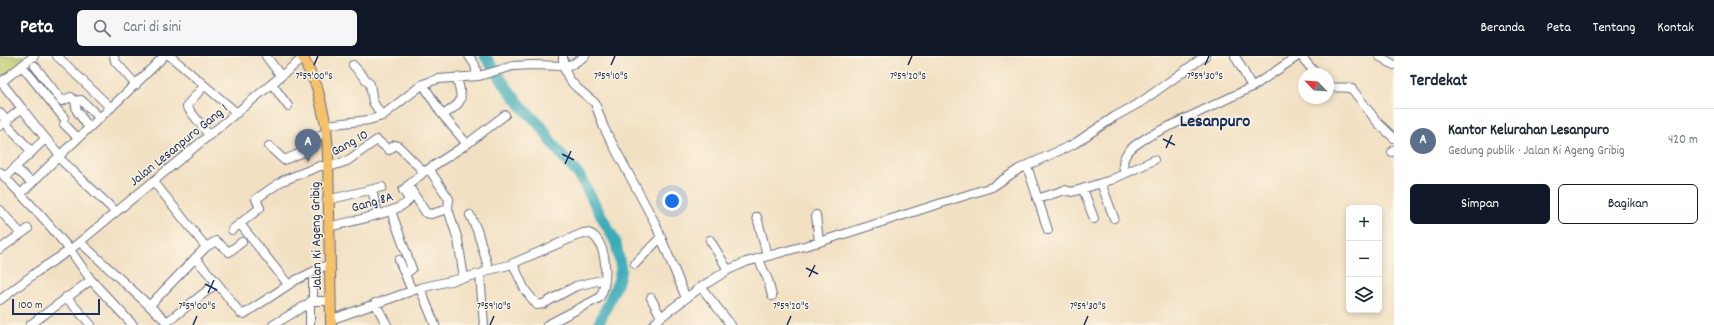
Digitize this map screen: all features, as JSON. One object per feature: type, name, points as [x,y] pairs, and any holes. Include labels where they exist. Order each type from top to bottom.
[{"type":"main road","name":"Jalan Ki Ageng Gribig","points":[[303,57],[317,87],[326,129],[328,166],[327,200],[330,322]]},
{"type":"street","points":[[34,56],[1,83],[59,156],[116,212]]},
{"type":"street","points":[[57,56],[111,108]]},
{"type":"street","points":[[114,56],[115,61],[136,85]]},
{"type":"street","points":[[21,194],[59,156],[136,85],[164,56]]},
{"type":"street","points":[[170,56],[237,113]]},
{"type":"street","points":[[266,56],[281,76]]},
{"type":"street","points":[[469,56],[475,66],[478,76]]},
{"type":"street","points":[[560,66],[563,56]]},
{"type":"street","points":[[269,146],[284,160],[308,150],[304,141],[326,129],[382,116],[423,84],[438,79],[478,76],[513,66],[560,66],[573,64],[585,56]]},
{"type":"street","points":[[653,325],[661,317],[701,287],[728,270],[767,255],[819,242],[982,192],[1019,169],[1074,144],[1114,117],[1141,102],[1205,56]]},
{"type":"street","points":[[1235,56],[1252,87]]},
{"type":"street","points":[[1125,173],[1122,163],[1125,155],[1136,144],[1151,135],[1252,87],[1299,56],[1310,68]]},
{"type":"street","points":[[1379,56],[1394,64]]},
{"type":"street","name":"Jalan Lesanpuro Gang 1","points":[[0,300],[80,242],[303,57]]},
{"type":"street","points":[[353,65],[370,84],[373,102],[382,116]]},
{"type":"street","points":[[22,66],[78,138]]},
{"type":"street","points":[[35,66],[61,100],[64,101],[71,97],[75,101],[78,111],[89,128]]},
{"type":"street","points":[[560,66],[576,87],[595,103],[604,128],[661,237],[686,298]]},
{"type":"street","points":[[443,115],[458,105],[461,100],[457,78]]},
{"type":"street","points":[[272,84],[288,106]]},
{"type":"street","points":[[423,84],[443,115],[467,144]]},
{"type":"street","points":[[204,86],[187,107],[210,135]]},
{"type":"street","points":[[1334,88],[1344,87],[1352,89],[1378,123],[1394,138]]},
{"type":"street","points":[[75,101],[82,101],[100,118]]},
{"type":"street","points":[[3,123],[22,108]]},
{"type":"street","points":[[0,113],[3,123],[8,126],[32,152]]},
{"type":"street","points":[[448,209],[429,215],[406,187],[427,170],[467,144],[505,114]]},
{"type":"street","points":[[45,139],[16,168],[3,175],[70,250],[91,280],[133,325]]},
{"type":"street","name":"Gang 10","points":[[328,166],[347,161],[377,140],[389,150],[396,145],[427,170]]},
{"type":"street","points":[[1037,199],[1065,190],[1072,192],[1083,189],[1101,183],[1154,160]]},
{"type":"street","points":[[232,230],[260,208],[256,199],[282,181],[320,166],[328,166]]},
{"type":"street","points":[[1027,166],[1048,230]]},
{"type":"street","points":[[16,168],[32,183]]},
{"type":"street","points":[[427,170],[449,199],[448,209],[458,240],[464,278]]},
{"type":"street","points":[[154,182],[206,247]]},
{"type":"street","points":[[1101,183],[1114,218]]},
{"type":"street","points":[[327,200],[382,187]]},
{"type":"street","name":"Gang 8A","points":[[328,227],[391,211],[405,204],[409,200],[406,187]]},
{"type":"street","points":[[1083,189],[1094,219]]},
{"type":"street","points":[[372,190],[378,214]]},
{"type":"street","points":[[0,210],[21,234]]},
{"type":"street","points":[[391,211],[412,269],[404,274]]},
{"type":"street","points":[[816,215],[819,242]]},
{"type":"street","points":[[470,216],[477,230],[489,270]]},
{"type":"street","points":[[757,217],[767,255]]},
{"type":"street","points":[[240,224],[288,284]]},
{"type":"street","points":[[0,249],[28,229]]},
{"type":"street","points":[[330,322],[375,303],[420,288],[480,274],[512,264],[588,232],[600,242],[604,250],[604,293],[599,298],[547,325]]},
{"type":"street","points":[[635,264],[661,237]]},
{"type":"street","points":[[710,240],[728,270]]},
{"type":"street","points":[[150,305],[206,247],[216,241],[229,252],[242,242]]},
{"type":"street","points":[[80,242],[150,305],[164,320],[168,322],[217,283]]},
{"type":"street","points":[[195,258],[242,314],[248,312],[288,284],[329,264]]},
{"type":"street","points":[[758,258],[768,280],[772,296]]},
{"type":"street","points":[[399,260],[412,291]]},
{"type":"street","points":[[512,264],[525,290],[537,304],[543,304],[576,286],[605,279]]},
{"type":"street","points":[[480,274],[484,325]]},
{"type":"street","points":[[30,325],[91,280]]},
{"type":"street","points":[[310,325],[313,281]]},
{"type":"street","points":[[701,287],[731,325]]},
{"type":"street","points":[[420,288],[435,325]]},
{"type":"street","points":[[66,297],[91,325]]},
{"type":"street","points":[[651,298],[661,317]]},
{"type":"street","points":[[278,324],[311,302],[330,301]]},
{"type":"street","points":[[375,303],[387,325]]},
{"type":"street","points":[[38,318],[44,325]]},
{"type":"green space","points":[[0,56],[32,56],[0,82]]},
{"type":"waterway","points":[[485,56],[511,93],[542,127],[552,143],[579,175],[616,243],[621,269],[618,282],[598,325]]},
{"type":"place","name":"Kantor Kelurahan Lesanpuro","points":[[308,162]]},
{"type":"district","name":"Lesanpuro","points":[[1215,120]]}]
